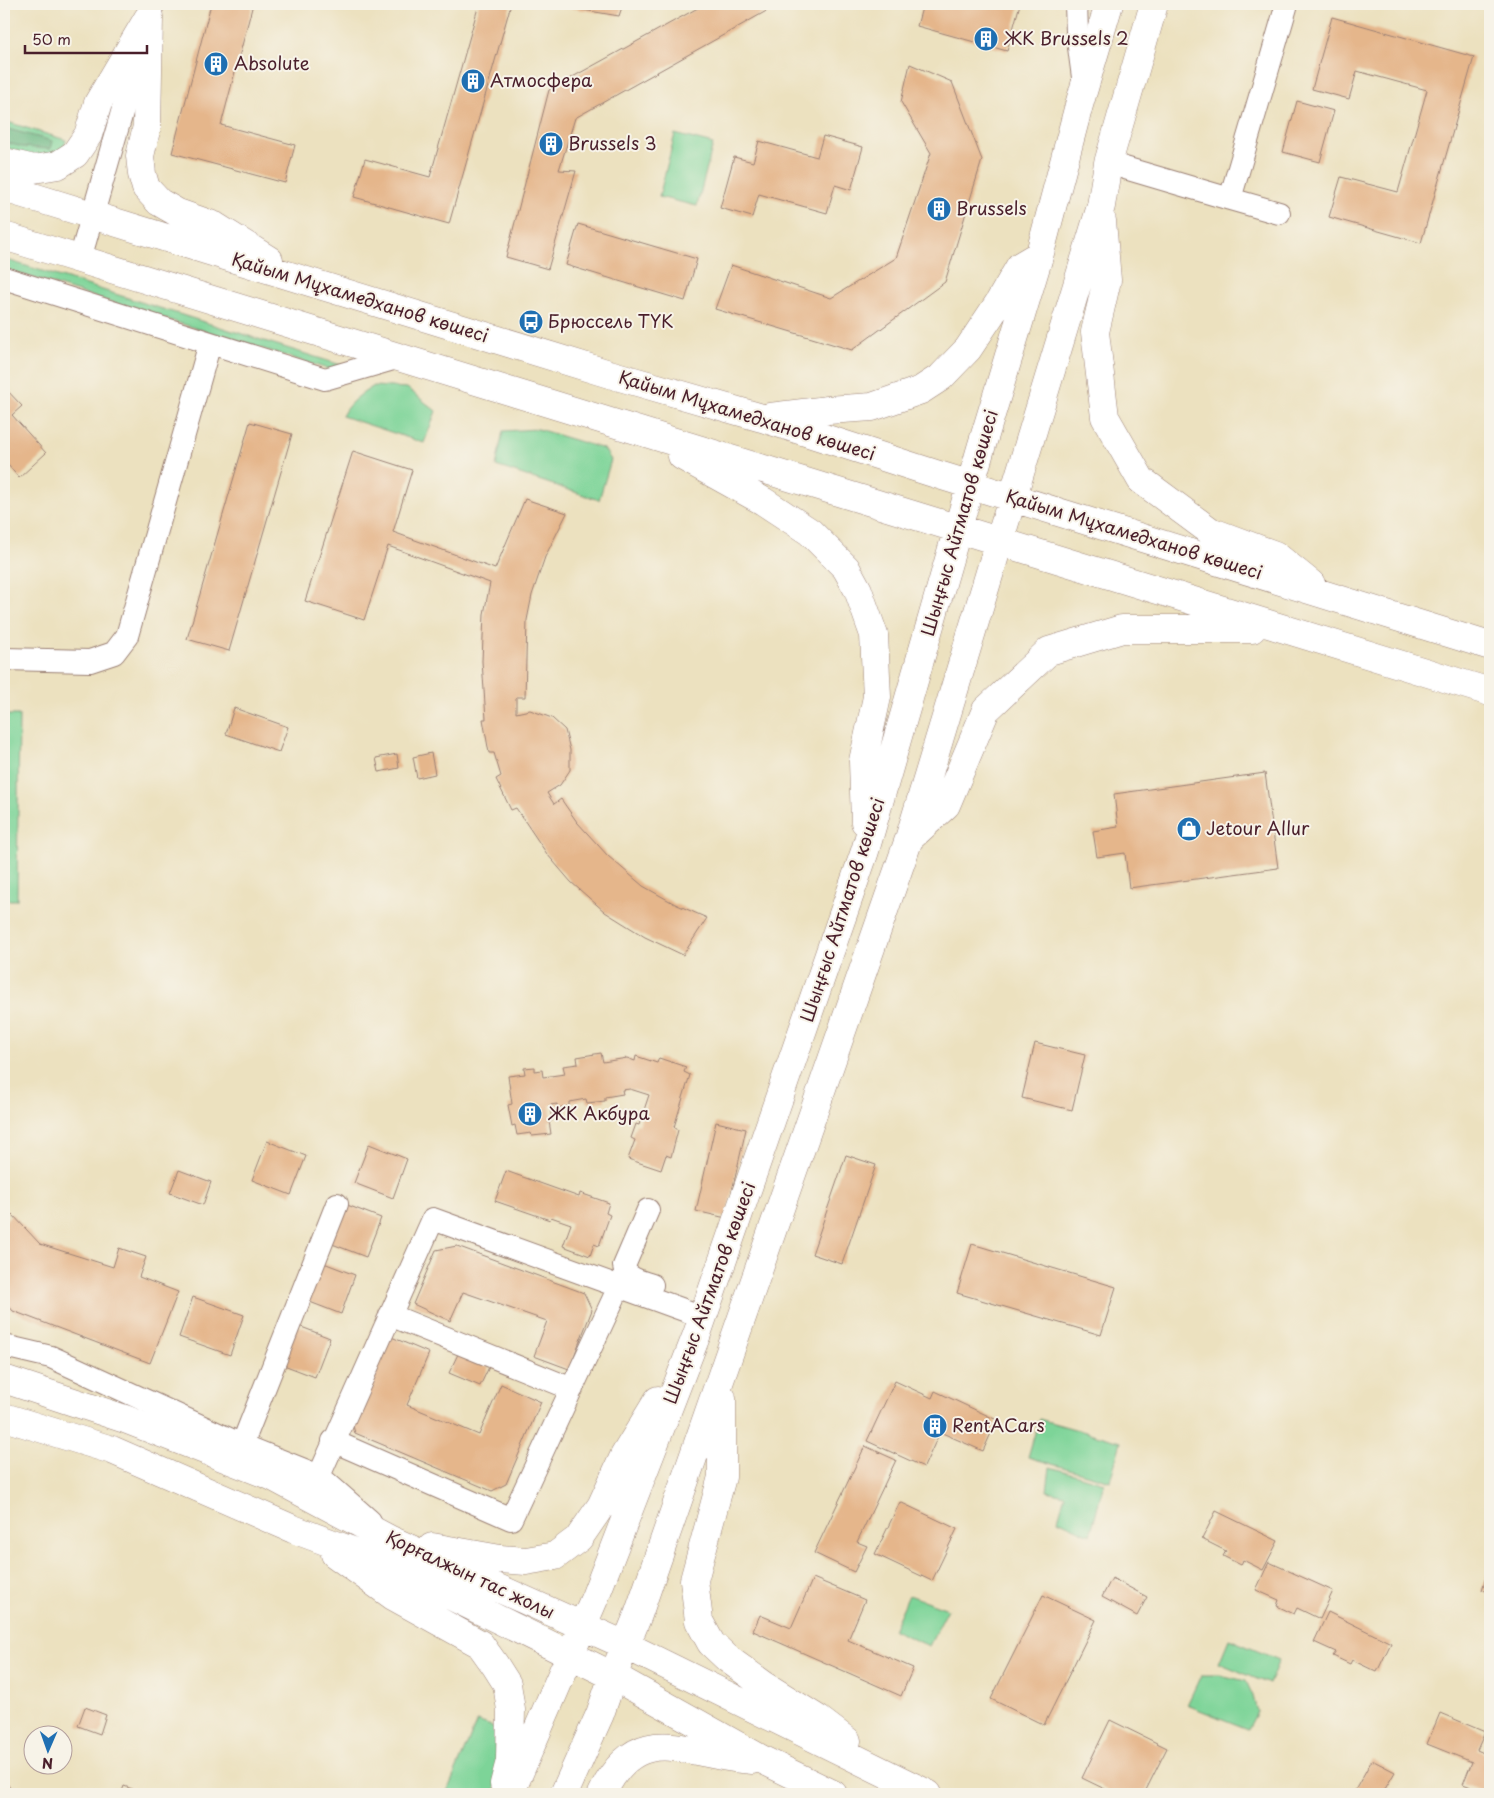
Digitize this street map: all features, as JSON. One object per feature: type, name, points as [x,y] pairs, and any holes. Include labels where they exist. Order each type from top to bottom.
[{"type":"main road","name":"Шыңғыс Айтматов көшесі","points":[[510,1794],[598,1588],[703,1318],[865,851],[970,485],[1040,253],[1109,4]]},
{"type":"main road","points":[[564,1794],[600,1714],[638,1615],[909,839],[1101,206],[1108,163],[1154,4]]},
{"type":"main road","points":[[4,162],[34,169],[58,165],[74,154],[88,135],[98,102],[151,10]]},
{"type":"main road","points":[[151,10],[147,126],[140,156],[146,188],[159,202],[178,213],[215,226],[298,278]]},
{"type":"main road","name":"Қайым Мұхамедханов көшесі","points":[[4,188],[606,373],[762,418],[970,485],[1490,646]]},
{"type":"main road","points":[[1101,206],[1107,280],[1095,332],[1105,417],[1140,480],[1210,531],[1275,555],[1322,593]]},
{"type":"main road","points":[[4,236],[1490,692]]},
{"type":"main road","points":[[762,418],[872,407],[920,390],[941,377],[968,349],[998,304],[1020,266],[1040,253]]},
{"type":"main road","points":[[635,429],[762,501],[810,532],[846,568],[858,590],[874,635],[877,697],[863,761],[865,851]]},
{"type":"main road","points":[[909,839],[946,805],[986,710],[1049,651],[1122,629],[1222,628],[1289,630]]},
{"type":"main road","points":[[391,1540],[500,1559],[526,1561],[555,1556],[579,1538],[601,1506],[624,1456],[703,1318]]},
{"type":"main road","points":[[722,1378],[722,1477],[694,1580],[699,1621],[712,1643],[728,1659],[764,1685],[818,1719],[887,1774]]},
{"type":"main road","name":"Қорғалжын тас жолы","points":[[4,1379],[125,1419],[272,1476],[391,1540],[625,1645],[928,1794]]},
{"type":"main road","name":"Қорғалжын тас жолы","points":[[4,1416],[112,1450],[293,1529],[382,1562],[613,1676],[763,1760],[833,1794]]},
{"type":"main road","points":[[293,1529],[332,1552],[393,1596],[480,1644],[507,1684],[511,1710],[510,1761],[502,1794]]},
{"type":"main road","points":[[602,1794],[610,1776],[624,1761],[646,1748],[669,1746],[734,1759],[763,1760]]},
{"type":"street","points":[[1076,4],[1077,32],[1084,89]]},
{"type":"street","points":[[1230,199],[1287,4]]},
{"type":"street","points":[[80,259],[151,10]]},
{"type":"street","points":[[1108,163],[1279,213]]},
{"type":"street","points":[[4,278],[325,379],[400,357]]},
{"type":"street","points":[[4,659],[90,661],[114,653],[127,636],[210,343]]},
{"type":"street","points":[[242,1444],[337,1204]]},
{"type":"street","points":[[648,1210],[624,1266],[626,1274],[703,1318]]},
{"type":"street","points":[[318,1476],[433,1219],[703,1318]]},
{"type":"street","points":[[334,1442],[511,1519],[620,1287]]},
{"type":"street","points":[[390,1314],[572,1389]]},
{"type":"street","points":[[4,1346],[50,1357],[242,1444],[318,1476],[391,1540]]},
{"type":"green space","points":[[4,121],[66,140],[64,150],[36,157],[4,147]]},
{"type":"green space","points":[[4,128],[52,141],[50,149],[23,147],[4,142]]},
{"type":"green space","points":[[675,134],[713,144],[697,206],[659,197]]},
{"type":"green space","points":[[4,259],[344,366],[331,370],[4,269]]},
{"type":"green space","points":[[374,386],[407,388],[436,411],[424,443],[342,416],[352,402]]},
{"type":"green space","points":[[538,429],[604,449],[611,460],[599,500],[496,466],[503,431]]},
{"type":"green space","points":[[4,715],[19,715],[17,900],[4,900]]},
{"type":"green space","points":[[1039,1419],[1121,1442],[1110,1481],[1028,1457]]},
{"type":"green space","points":[[1050,1467],[1104,1483],[1090,1535],[1058,1520],[1065,1495],[1047,1491]]},
{"type":"green space","points":[[909,1595],[948,1609],[929,1646],[893,1630]]},
{"type":"green space","points":[[1229,1639],[1279,1660],[1269,1684],[1219,1663]]},
{"type":"green space","points":[[1201,1675],[1220,1675],[1246,1681],[1253,1696],[1257,1712],[1248,1729],[1187,1705]]},
{"type":"green space","points":[[477,1721],[497,1728],[494,1740],[499,1776],[494,1794],[446,1794]]},
{"type":"building","name":"Absolute","points":[[211,4],[253,4],[221,125],[295,145],[285,183],[172,153]]},
{"type":"building","name":"Атмосфера","points":[[479,4],[511,4],[449,224],[354,197],[365,159],[430,177]]},
{"type":"building","points":[[561,4],[623,4],[619,16],[560,6]]},
{"type":"building","name":"Brussels 3","points":[[705,4],[779,4],[575,118],[559,170],[576,171],[548,269],[506,257],[549,90]]},
{"type":"building","name":"ЖК Brussels 2","points":[[923,4],[1020,4],[1007,51],[917,26]]},
{"type":"building","points":[[1332,17],[1474,57],[1421,243],[1329,217],[1341,177],[1398,192],[1427,90],[1357,71],[1349,99],[1312,89]]},
{"type":"building","name":"Brussels","points":[[910,64],[952,82],[982,160],[945,282],[852,350],[715,309],[731,265],[831,298],[896,258],[931,153],[901,102]]},
{"type":"building","points":[[1297,101],[1334,111],[1320,162],[1283,152]]},
{"type":"building","points":[[823,136],[863,147],[851,190],[835,185],[827,213],[759,194],[752,217],[720,208],[734,157],[753,162],[759,141],[817,157]]},
{"type":"building","points":[[578,224],[697,259],[685,301],[566,265]]},
{"type":"building","points":[[4,387],[22,406],[12,415],[46,453],[19,478],[8,465],[5,467],[4,465]]},
{"type":"building","points":[[250,422],[292,434],[229,651],[187,639]]},
{"type":"building","points":[[353,451],[412,470],[393,532],[495,569],[525,499],[567,513],[545,557],[532,595],[527,620],[525,697],[516,697],[516,713],[530,710],[552,718],[565,730],[570,750],[570,770],[560,785],[547,793],[554,804],[561,799],[577,822],[608,856],[643,886],[675,904],[707,918],[683,955],[645,937],[605,912],[571,882],[547,854],[516,808],[511,810],[496,779],[501,776],[494,753],[489,753],[483,719],[486,719],[482,661],[484,614],[490,583],[388,546],[364,620],[305,601]]},
{"type":"building","points":[[234,708],[288,727],[279,752],[226,734]]},
{"type":"building","points":[[431,753],[435,774],[417,778],[413,757]]},
{"type":"building","points":[[397,754],[399,768],[379,772],[376,758]]},
{"type":"building","name":"Jetour Allur","points":[[1265,773],[1278,868],[1129,888],[1125,853],[1097,857],[1093,831],[1118,827],[1114,794]]},
{"type":"building","points":[[1035,1043],[1085,1055],[1072,1110],[1022,1098]]},
{"type":"building","name":"ЖК Акбура","points":[[601,1053],[603,1062],[627,1058],[635,1061],[636,1056],[657,1063],[659,1058],[686,1067],[684,1072],[690,1075],[674,1127],[678,1130],[671,1157],[666,1155],[661,1170],[628,1159],[635,1140],[631,1138],[636,1124],[639,1125],[649,1095],[630,1089],[622,1090],[623,1094],[605,1097],[605,1101],[587,1103],[586,1099],[569,1102],[569,1106],[557,1108],[557,1104],[550,1105],[552,1121],[549,1121],[551,1134],[532,1136],[531,1133],[517,1135],[515,1125],[512,1126],[508,1105],[512,1104],[508,1076],[525,1074],[524,1068],[535,1067],[535,1071],[542,1070],[543,1077],[565,1074],[563,1066],[578,1064],[577,1057]]},
{"type":"building","points":[[716,1122],[746,1129],[726,1218],[696,1211]]},
{"type":"building","points":[[267,1141],[306,1156],[291,1195],[252,1180]]},
{"type":"building","points":[[369,1144],[407,1159],[393,1198],[354,1183]]},
{"type":"building","points":[[846,1155],[876,1165],[842,1264],[812,1254]]},
{"type":"building","points":[[179,1170],[211,1182],[203,1205],[170,1193]]},
{"type":"building","points":[[506,1171],[579,1197],[580,1193],[609,1203],[606,1213],[610,1215],[599,1246],[594,1244],[590,1256],[563,1246],[571,1224],[551,1217],[550,1220],[495,1201]]},
{"type":"building","points":[[342,1203],[381,1218],[366,1257],[327,1242]]},
{"type":"building","points":[[12,1214],[40,1244],[113,1267],[119,1248],[146,1257],[139,1277],[178,1292],[150,1363],[13,1311],[4,1300],[4,1222]]},
{"type":"building","points":[[972,1244],[1116,1287],[1101,1335],[957,1293]]},
{"type":"building","points":[[457,1246],[584,1293],[592,1310],[569,1369],[534,1356],[547,1321],[463,1292],[450,1321],[413,1304],[436,1250]]},
{"type":"building","points":[[316,1260],[355,1275],[341,1314],[302,1299]]},
{"type":"building","points":[[193,1297],[244,1315],[230,1355],[179,1337]]},
{"type":"building","points":[[291,1323],[330,1338],[315,1377],[276,1362]]},
{"type":"building","points":[[389,1336],[429,1353],[407,1405],[479,1435],[501,1384],[541,1402],[506,1484],[492,1491],[355,1433],[352,1422]]},
{"type":"building","points":[[458,1354],[489,1367],[480,1386],[449,1373]]},
{"type":"building","name":"RentACars","points":[[895,1381],[932,1398],[935,1391],[997,1420],[983,1451],[940,1432],[924,1467],[867,1441]]},
{"type":"building","points":[[865,1446],[896,1460],[857,1542],[867,1546],[854,1572],[814,1553]]},
{"type":"building","points":[[900,1502],[957,1529],[932,1581],[875,1554]]},
{"type":"building","points":[[1216,1511],[1278,1541],[1263,1570],[1243,1560],[1241,1565],[1223,1556],[1226,1551],[1202,1539]]},
{"type":"building","points":[[1269,1562],[1333,1591],[1320,1619],[1297,1608],[1294,1614],[1277,1606],[1279,1600],[1256,1590]]},
{"type":"building","points":[[1490,1564],[1490,1592],[1482,1590]]},
{"type":"building","points":[[813,1578],[865,1600],[848,1640],[913,1668],[901,1696],[753,1631],[760,1615],[791,1628]]},
{"type":"building","points":[[1112,1578],[1147,1597],[1137,1616],[1102,1597]]},
{"type":"building","points":[[1043,1595],[1096,1620],[1044,1725],[991,1699]]},
{"type":"building","points":[[1328,1612],[1391,1643],[1377,1672],[1352,1660],[1350,1664],[1333,1656],[1336,1652],[1314,1642]]},
{"type":"building","points":[[85,1707],[106,1715],[100,1734],[78,1726]]},
{"type":"building","points":[[1440,1713],[1485,1732],[1477,1750],[1490,1756],[1490,1794],[1463,1784],[1472,1762],[1427,1744]]},
{"type":"building","points":[[1110,1720],[1167,1748],[1144,1794],[1115,1794],[1082,1778]]},
{"type":"building","points":[[1372,1760],[1395,1772],[1382,1794],[1353,1794]]},
{"type":"building","points":[[4,1779],[12,1791],[13,1794],[4,1794]]},
{"type":"building","points":[[124,1786],[146,1794],[121,1794]]},
{"type":"place","name":"ЖК Brussels 2","points":[[986,39]]},
{"type":"place","name":"Absolute","points":[[216,64]]},
{"type":"place","name":"Атмосфера","points":[[473,81]]},
{"type":"place","name":"Brussels 3","points":[[551,144]]},
{"type":"place","name":"Brussels","points":[[939,209]]},
{"type":"place","name":"Брюссель ТҮК","points":[[531,322]]},
{"type":"place","name":"Jetour Allur","points":[[1189,829]]},
{"type":"place","name":"ЖК Акбура","points":[[530,1114]]},
{"type":"place","name":"RentACars","points":[[935,1426]]}]
